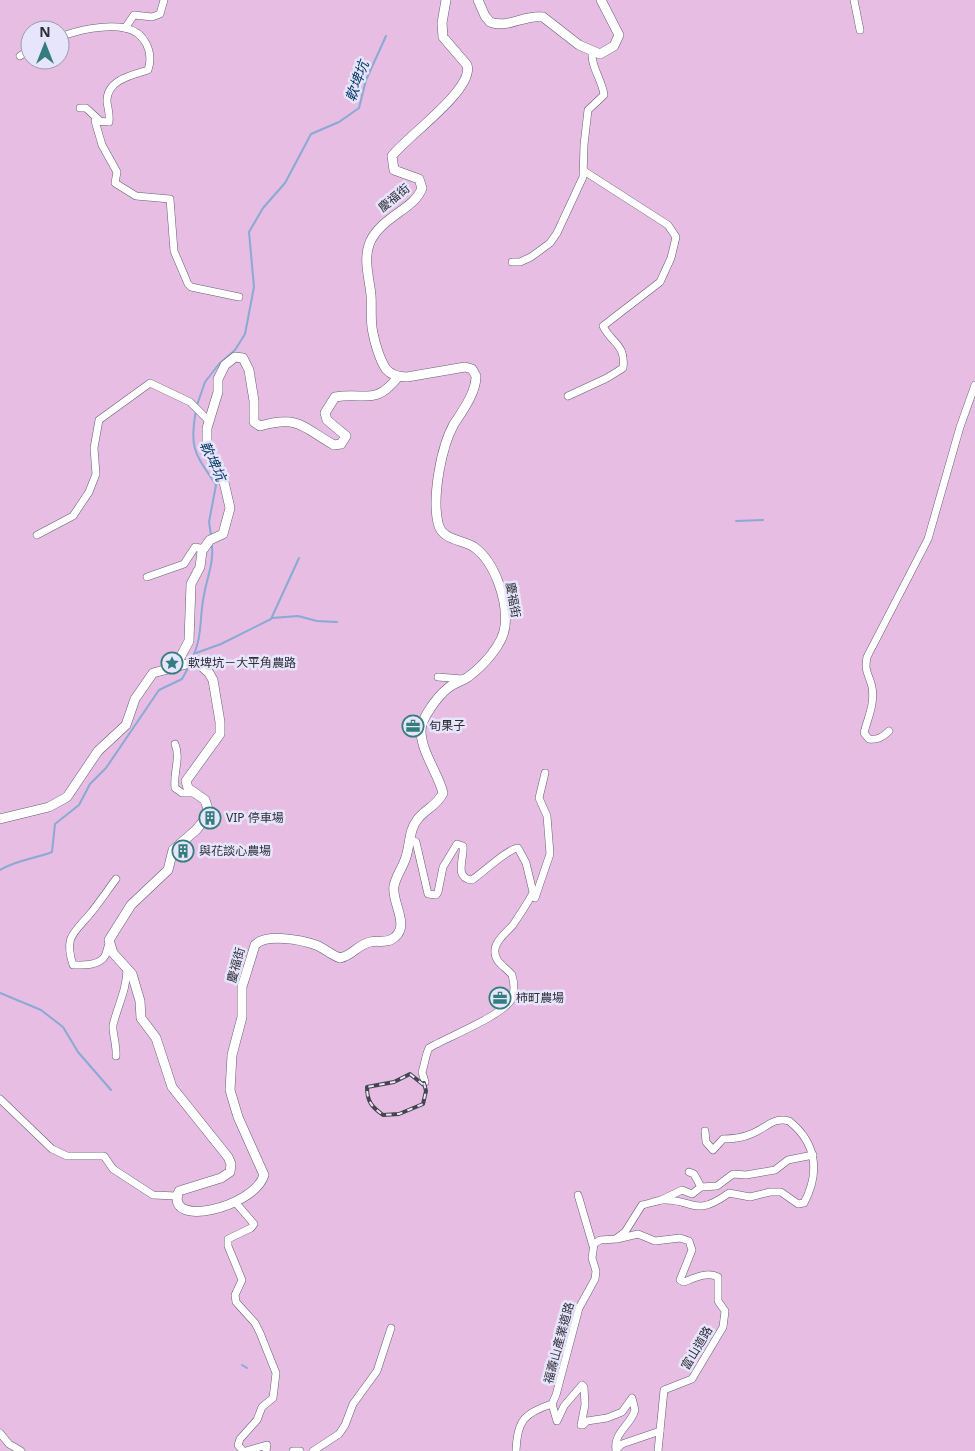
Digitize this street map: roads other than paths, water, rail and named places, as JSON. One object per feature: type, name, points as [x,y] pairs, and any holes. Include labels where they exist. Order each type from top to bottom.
[{"type":"street","points":[[125,28],[134,15],[152,17],[160,14],[164,0]]},
{"type":"street","name":"慶福街","points":[[177,1196],[180,1205],[188,1212],[236,1204],[258,1186],[264,1175],[238,1117],[230,1090],[232,1055],[242,1017],[242,987],[255,945],[259,940],[299,940],[318,946],[340,958],[348,957],[358,946],[371,942],[388,942],[396,937],[400,930],[400,916],[394,896],[394,885],[406,858],[415,823],[422,814],[439,802],[443,793],[421,734],[424,720],[448,688],[464,680],[476,670],[493,650],[505,626],[500,587],[494,571],[474,547],[444,534],[439,526],[436,510],[441,460],[454,425],[464,409],[476,376],[472,369],[459,367],[398,377],[386,368],[373,333],[366,252],[377,230],[385,220],[416,199],[422,188],[419,179],[394,170],[392,156],[398,148],[427,124],[459,90],[467,76],[467,65],[442,37],[441,27],[446,0]]},
{"type":"street","points":[[478,0],[485,16],[490,22],[506,24],[535,16],[543,17],[559,31],[592,52],[600,54],[614,46],[619,35],[601,0]]},
{"type":"street","points":[[854,0],[860,30]]},
{"type":"street","points":[[70,35],[100,28],[125,28],[142,38],[149,47],[151,60],[148,70],[120,80],[109,89],[107,100],[110,115],[109,122],[100,120],[86,108],[80,108]]},
{"type":"street","points":[[512,262],[520,262],[531,257],[550,243],[573,200],[584,171],[584,145],[588,110],[604,95],[603,86],[591,62],[592,52]]},
{"type":"street","points":[[100,120],[95,121],[102,145],[117,172],[115,183],[136,196],[170,199],[174,251],[188,284],[191,287],[239,297]]},
{"type":"street","points":[[568,396],[607,378],[622,368],[624,358],[620,346],[608,335],[603,326],[660,282],[671,258],[676,237],[668,225],[584,171]]},
{"type":"street","points":[[175,666],[189,640],[191,584],[200,567],[203,550],[210,540],[223,534],[230,508],[224,482],[217,465],[207,450],[205,418],[218,392],[218,379],[225,365],[235,357],[243,358],[249,370],[254,401],[254,422],[260,426],[284,420],[298,422],[334,445],[341,444],[346,436],[327,420],[325,413],[335,397],[378,396],[390,387],[398,377]]},
{"type":"street","points":[[37,535],[73,516],[89,492],[96,474],[94,448],[99,420],[150,383],[190,402],[205,418]]},
{"type":"street","points":[[889,731],[882,738],[874,740],[869,739],[864,733],[872,706],[872,687],[865,668],[867,657],[928,539],[960,427],[975,385]]},
{"type":"street","points":[[147,577],[184,564],[195,547],[203,550]]},
{"type":"street","points":[[0,819],[49,807],[67,797],[98,751],[126,725],[135,698],[153,673],[192,663],[209,673],[213,680],[220,722],[220,734],[186,781],[188,788],[205,800],[208,809],[206,818],[173,850],[168,870],[125,912],[109,940],[113,953],[127,968],[136,984],[141,1018],[156,1038],[172,1088],[228,1157],[231,1164],[230,1172],[222,1178],[184,1189],[177,1196],[153,1195],[113,1169],[104,1156],[67,1156],[52,1149],[0,1099]]},
{"type":"street","points":[[438,677],[464,680]]},
{"type":"street","points":[[175,744],[179,754],[173,776],[175,788],[182,793],[194,793]]},
{"type":"street","points":[[529,902],[534,900],[550,854],[547,816],[540,798],[544,773]]},
{"type":"street","points":[[410,839],[416,842],[426,890],[433,895],[438,892],[443,867],[457,844],[463,846],[460,866],[465,878],[469,880],[472,880],[481,871],[504,857],[512,849],[518,848],[526,863],[533,892],[529,902],[497,943],[495,954],[498,961],[512,975],[514,982],[512,997],[504,1008],[490,1017],[429,1048],[425,1056],[427,1064],[422,1072],[425,1082]]},
{"type":"street","points":[[110,944],[105,957],[98,962],[73,965],[68,948],[74,930],[90,914],[116,879]]},
{"type":"street","points":[[116,1056],[116,1038],[112,1027],[127,980],[127,968]]},
{"type":"street","points":[[660,1200],[673,1201],[693,1207],[713,1205],[729,1193],[750,1197],[770,1192],[781,1192],[798,1204],[804,1203],[814,1171],[812,1155],[809,1141],[794,1125],[785,1120],[773,1121],[753,1133],[737,1139],[723,1139],[713,1150],[706,1142],[705,1132]]},
{"type":"street","points":[[593,1246],[600,1240],[616,1239],[625,1232],[642,1205],[660,1200],[682,1190],[692,1194],[700,1187],[717,1186],[733,1174],[746,1175],[775,1170],[788,1160],[812,1155]]},
{"type":"street","points":[[690,1172],[694,1174],[700,1187]]},
{"type":"street","name":"福壽山產業道路","points":[[516,1451],[518,1427],[522,1421],[537,1409],[552,1404],[562,1382],[579,1308],[595,1279],[596,1271],[592,1258],[593,1246],[578,1195]]},
{"type":"street","points":[[236,1204],[254,1224],[251,1228],[228,1239],[228,1246],[242,1280],[235,1295],[236,1302],[255,1323],[276,1373],[273,1398],[262,1407],[251,1429],[240,1439],[238,1446],[245,1451],[267,1444],[266,1451]]},
{"type":"street","name":"富山道路","points":[[616,1239],[638,1234],[655,1241],[680,1238],[689,1241],[692,1250],[680,1280],[684,1282],[704,1275],[714,1274],[719,1281],[718,1301],[725,1311],[723,1327],[692,1379],[664,1390],[658,1451]]},
{"type":"street","points":[[313,1451],[338,1434],[345,1425],[353,1404],[377,1371],[391,1328]]},
{"type":"street","points":[[552,1404],[557,1421],[574,1393],[582,1385],[584,1387],[586,1405],[581,1425],[584,1425],[587,1421],[607,1418],[622,1412],[632,1398],[635,1410],[633,1416],[618,1435],[616,1450],[622,1444],[660,1431]]},
{"type":"street","points":[[0,1433],[9,1444],[22,1451]]},
{"type":"street","points":[[293,1451],[300,1451]]},
{"type":"waterway","name":"軟埤坑","points":[[197,405],[205,382],[219,364],[235,350],[245,334],[254,287],[249,232],[263,208],[285,183],[311,134],[339,122],[359,108],[366,80],[386,36]]},
{"type":"waterway","name":"軟埤坑","points":[[196,410],[193,434],[194,443],[199,458],[216,485],[209,522],[211,535]]},
{"type":"waterway","points":[[736,521],[763,520]]},
{"type":"waterway","name":"軟埤坑","points":[[192,659],[198,643],[202,604],[212,558],[212,545]]},
{"type":"waterway","points":[[196,653],[221,644],[271,619],[299,558]]},
{"type":"waterway","points":[[272,618],[298,616],[317,621],[337,622]]},
{"type":"waterway","name":"軟埤坑","points":[[0,870],[52,852],[55,824],[79,805],[90,784],[106,768],[159,690],[182,679],[188,668]]},
{"type":"waterway","points":[[0,993],[41,1010],[63,1027],[78,1052],[111,1090]]},
{"type":"waterway","points":[[242,1365],[247,1368]]},
{"type":"railway","points":[[424,1083],[426,1091],[423,1104],[399,1114],[383,1115],[373,1107],[368,1097],[367,1087],[394,1082],[410,1074],[425,1086]]},
{"type":"place","name":"軟埤坑－大平角農路","points":[[172,663]]},
{"type":"place","name":"旬果子","points":[[413,726]]},
{"type":"place","name":"VIP 停車場","points":[[210,818]]},
{"type":"place","name":"與花談心農場","points":[[183,851]]},
{"type":"place","name":"柿町農場","points":[[500,998]]}]
